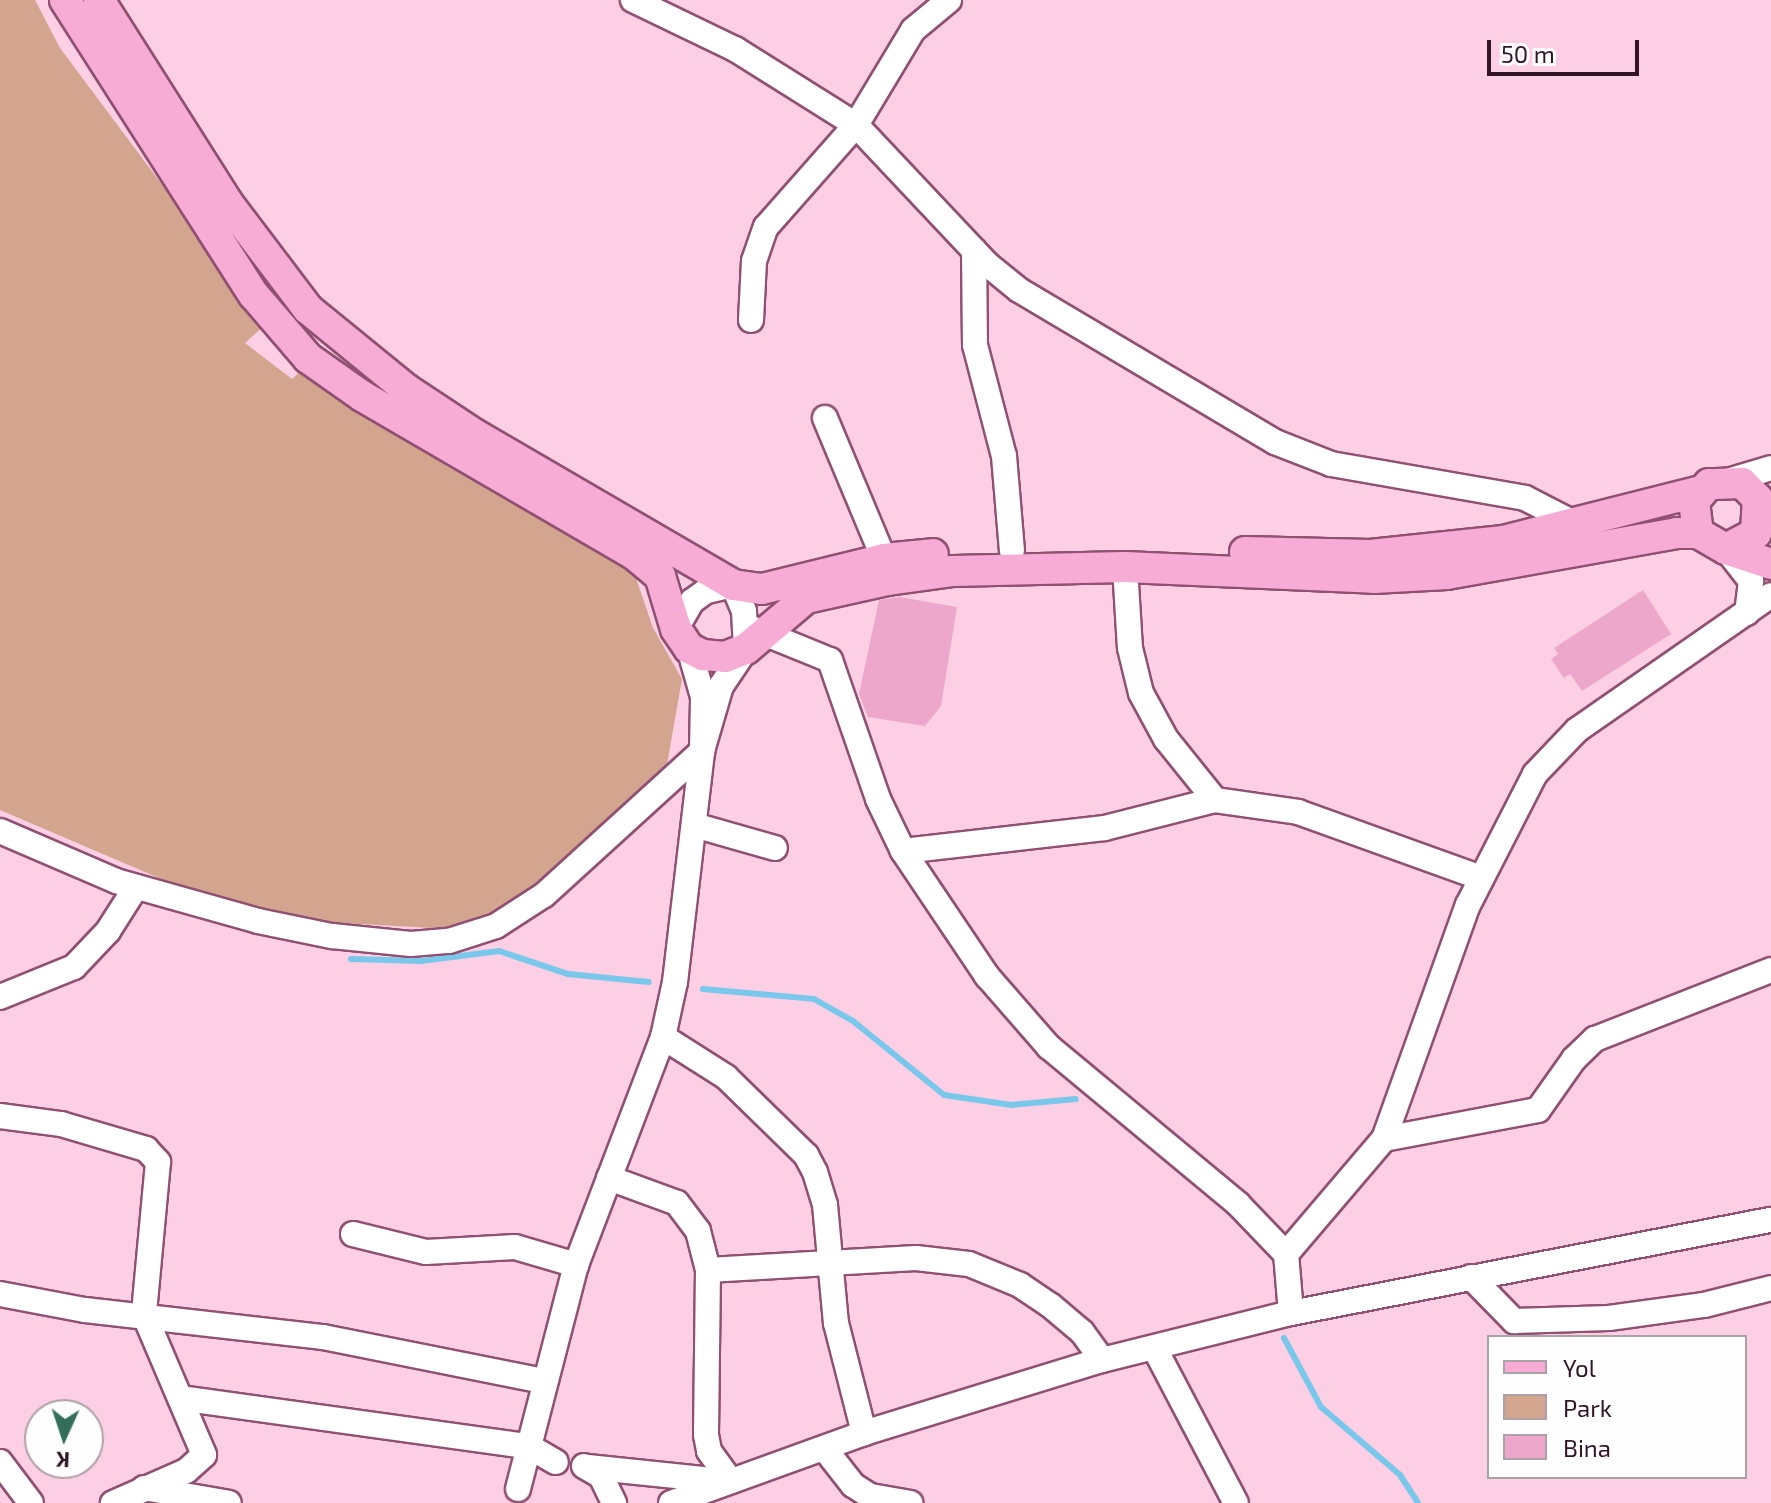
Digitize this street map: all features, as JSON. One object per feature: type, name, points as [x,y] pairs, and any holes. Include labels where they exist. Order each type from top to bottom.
[{"type":"main road","points":[[65,0],[254,295],[308,358],[362,396],[635,555],[660,576],[683,638],[725,657],[806,598],[888,580],[953,571],[1125,567],[1374,578],[1447,574],[1650,534],[1698,533],[1726,549],[1771,564]]},
{"type":"main road","points":[[99,0],[227,202],[308,309],[406,389],[474,434],[733,585],[762,589],[884,559],[1012,551],[1370,555],[1503,541],[1700,491],[1731,480],[1751,490],[1768,510],[1756,533],[1726,549]]},
{"type":"main road","points":[[1698,533],[1692,512],[1700,491]]},
{"type":"street","points":[[633,0],[735,49],[856,125],[974,250],[1031,298],[1275,442],[1331,464],[1525,498],[1572,522]]},
{"type":"street","points":[[751,320],[754,261],[766,227],[856,125],[904,42],[949,0]]},
{"type":"street","points":[[974,250],[975,345],[1004,456],[1012,551]]},
{"type":"street","points":[[825,418],[884,559]]},
{"type":"street","points":[[1731,480],[1771,468]]},
{"type":"street","points":[[1726,549],[1751,581],[1747,613]]},
{"type":"street","points":[[1125,567],[1130,648],[1141,693],[1166,739],[1215,800]]},
{"type":"street","points":[[516,1496],[543,1381],[576,1265],[663,1037],[675,982],[702,751],[703,697],[683,638],[692,601],[706,591],[733,585],[751,636]]},
{"type":"street","points":[[1286,1254],[1384,1139],[1481,878],[1535,774],[1577,730],[1771,595]]},
{"type":"street","points":[[0,831],[136,887],[332,936],[411,944],[449,941],[496,926],[544,895],[702,751],[721,686],[751,636]]},
{"type":"street","points":[[751,636],[830,660],[878,799],[903,851],[987,976],[1049,1047],[1238,1204],[1286,1254],[1291,1313]]},
{"type":"street","points":[[903,851],[1105,828],[1215,800],[1298,812],[1481,878]]},
{"type":"street","points":[[694,825],[775,848]]},
{"type":"street","points":[[0,997],[74,967],[108,931],[136,887]]},
{"type":"street","points":[[1384,1139],[1538,1110],[1574,1059],[1595,1039],[1771,970]]},
{"type":"street","points":[[663,1037],[726,1077],[806,1155],[821,1188],[832,1263],[836,1323],[864,1433]]},
{"type":"street","points":[[0,1116],[47,1120],[153,1154],[159,1176],[144,1314],[204,1455],[186,1471],[141,1488],[113,1503]]},
{"type":"street","points":[[609,1178],[684,1209],[698,1231],[708,1270],[706,1435],[709,1451],[733,1482]]},
{"type":"street","points":[[671,1503],[864,1433],[1102,1360],[1291,1313],[1771,1220]]},
{"type":"street","points":[[353,1234],[426,1252],[515,1247],[576,1265]]},
{"type":"street","points":[[708,1270],[916,1258],[969,1264],[1020,1285],[1050,1305],[1082,1332],[1102,1360]]},
{"type":"street","points":[[1471,1277],[1521,1329],[1704,1305],[1771,1288]]},
{"type":"street","points":[[0,1294],[85,1310],[144,1314],[408,1351],[543,1381]]},
{"type":"street","points":[[1155,1349],[1236,1503]]},
{"type":"street","points":[[180,1398],[528,1446],[556,1462],[588,1467],[733,1482]]},
{"type":"street","points":[[824,1448],[853,1485],[870,1499],[910,1503]]},
{"type":"street","points":[[516,1496],[528,1476],[556,1462]]},
{"type":"street","points":[[1,1466],[31,1503]]},
{"type":"street","points":[[588,1467],[601,1476],[614,1503]]},
{"type":"street","points":[[186,1471],[188,1496]]},
{"type":"street","points":[[141,1488],[229,1503]]},
{"type":"green space","points":[[0,0],[35,0],[60,48],[266,324],[245,343],[292,379],[314,359],[420,448],[635,575],[653,628],[682,679],[666,770],[541,887],[477,924],[432,928],[320,922],[201,896],[0,810]]},
{"type":"building","points":[[1643,590],[1671,634],[1582,691],[1570,674],[1564,678],[1551,659],[1558,654],[1554,648]]},
{"type":"building","points":[[899,597],[957,607],[941,706],[925,726],[868,717],[859,694],[879,600]]},
{"type":"waterway","points":[[351,959],[421,961],[499,951],[568,974],[649,982]]},
{"type":"waterway","points":[[703,989],[814,999],[853,1021],[944,1095],[1011,1105],[1076,1099]]},
{"type":"waterway","points":[[1284,1338],[1321,1407],[1400,1475],[1418,1503]]}]
